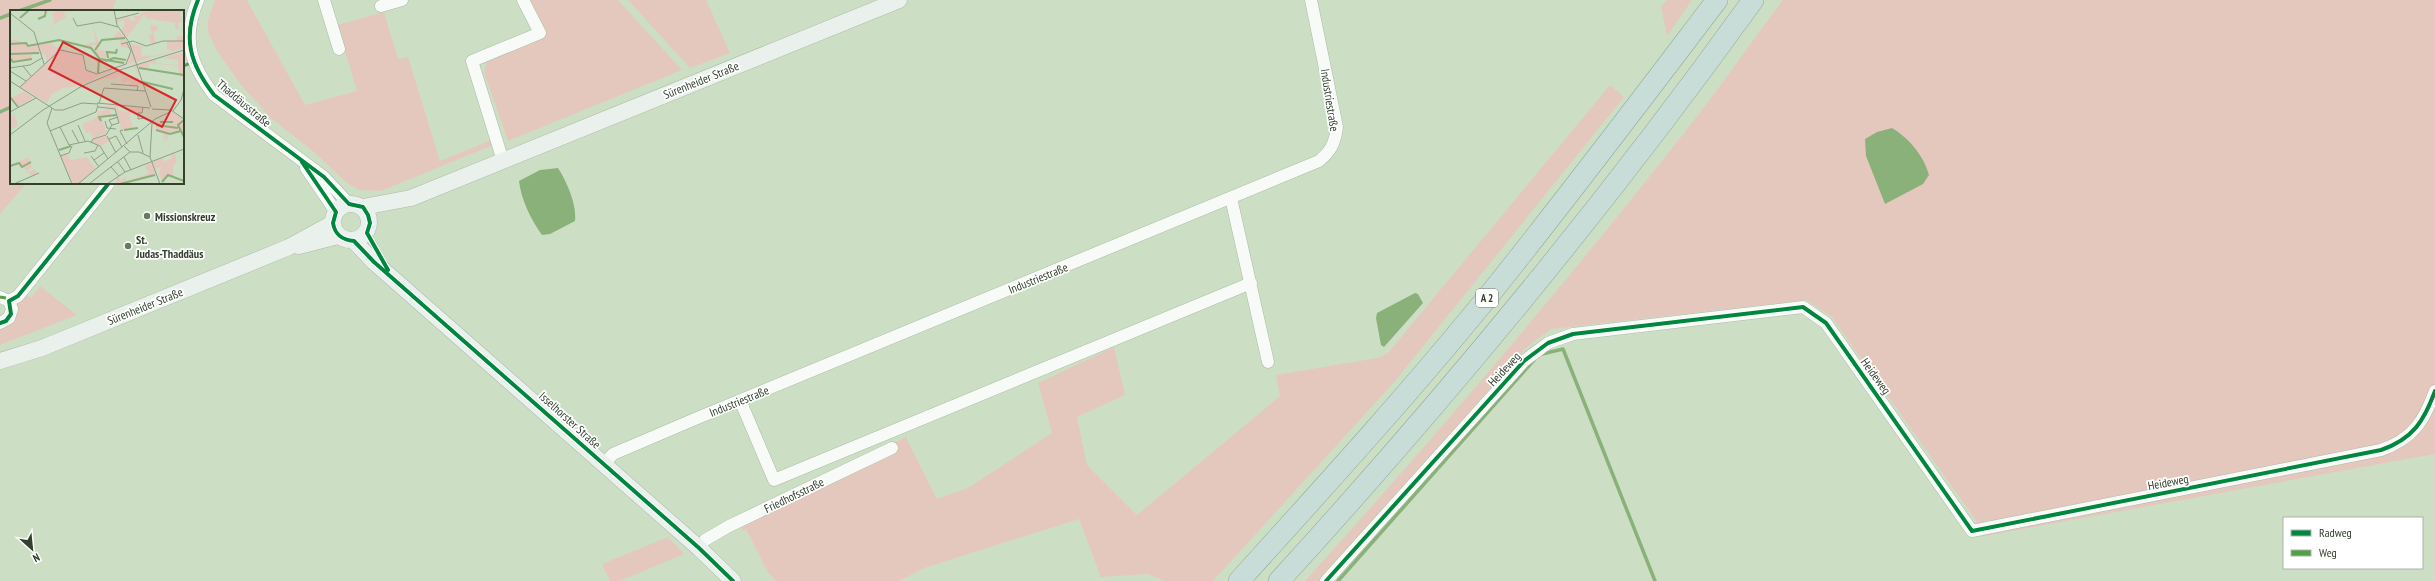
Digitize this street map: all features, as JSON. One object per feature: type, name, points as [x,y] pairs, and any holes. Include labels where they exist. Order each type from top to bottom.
[{"type":"highway","name":"A 2","points":[[1239,581],[1354,454],[1485,300],[1571,193],[1717,0]]},
{"type":"highway","name":"A 2","points":[[1279,581],[1379,470],[1506,319],[1618,179],[1753,0]]},
{"type":"main road","name":"Sürenheider Straße","points":[[0,361],[42,348],[289,247],[344,216],[411,198],[899,0]]},
{"type":"main road","name":"Sürenheider Straße","points":[[364,232],[411,198]]},
{"type":"main road","name":"Isselhorster Straße","points":[[344,216],[368,215],[364,232],[392,276],[699,548],[733,581]]},
{"type":"main road","points":[[344,216],[345,240],[364,232]]},
{"type":"street","name":"Thaddäusstraße","points":[[198,0],[192,14],[189,30],[190,46],[188,64],[214,95],[324,177],[344,216]]},
{"type":"street","points":[[324,0],[339,49]]},
{"type":"street","points":[[381,6],[402,0]]},
{"type":"street","points":[[503,161],[472,61],[540,33],[524,0]]},
{"type":"street","name":"Industriestraße","points":[[604,464],[614,454],[740,400],[1319,161],[1328,154],[1336,141],[1337,127],[1311,0]]},
{"type":"street","points":[[0,323],[6,321],[11,314],[5,299],[18,296],[108,184]]},
{"type":"street","points":[[1231,198],[1268,362]]},
{"type":"street","points":[[740,400],[774,480],[1250,283]]},
{"type":"street","name":"Heideweg","points":[[1326,581],[1524,361],[1548,343],[1573,334],[1804,308],[1826,323],[1972,532],[2381,450],[2397,444],[2414,431],[2427,413],[2435,390]]},
{"type":"street","name":"Friedhofsstraße","points":[[699,548],[705,540],[729,526],[892,448]]},
{"type":"shaded area","points":[[0,0],[116,0],[112,10],[10,10],[10,184],[26,184],[0,214]]},
{"type":"shaded area","points":[[215,0],[247,0],[305,105],[357,91],[337,25],[384,12],[398,59],[408,57],[440,161],[491,140],[493,145],[381,191],[359,190],[347,183],[314,152],[272,119],[241,85],[217,51],[208,32],[208,20]]},
{"type":"shaded area","points":[[529,0],[618,0],[682,70],[508,141],[484,72],[487,62],[546,36]]},
{"type":"shaded area","points":[[628,0],[706,0],[730,53],[690,68]]},
{"type":"shaded area","points":[[1667,0],[1692,0],[1667,36],[1661,7]]},
{"type":"shaded area","points":[[1783,0],[2435,0],[2435,454],[1979,537],[1975,519],[1831,316],[1806,300],[1551,329],[1528,346],[1321,581],[1305,581],[1451,416],[1592,248],[1697,117]]},
{"type":"shaded area","points":[[1610,85],[1624,97],[1396,380],[1213,581],[1165,581],[1148,574],[1101,577],[1079,519],[927,567],[899,581],[776,581],[767,571],[746,529],[743,531],[737,519],[906,437],[937,499],[968,488],[1052,433],[1038,383],[1114,347],[1125,395],[1077,417],[1087,465],[1137,515],[1280,396],[1276,375],[1377,358],[1388,353]]},
{"type":"shaded area","points":[[1892,128],[1910,142],[1920,154],[1929,175],[1923,184],[1885,204],[1866,156],[1865,139],[1877,132]]},
{"type":"shaded area","points":[[558,168],[571,194],[575,221],[550,234],[542,235],[527,209],[519,181],[540,170]]},
{"type":"shaded area","points":[[40,286],[77,315],[0,345],[0,327],[25,294],[31,298]]},
{"type":"shaded area","points":[[1415,293],[1418,294],[1423,303],[1384,347],[1381,345],[1376,318],[1377,313]]},
{"type":"shaded area","points":[[668,537],[684,554],[620,581],[610,581],[602,564]]},
{"type":"waterway","points":[[22,10],[50,0]]},
{"type":"waterway","points":[[0,18],[10,14]]},
{"type":"waterway","points":[[0,112],[10,107]]},
{"type":"waterway","points":[[1542,354],[1563,349],[1655,581]]},
{"type":"waterway","points":[[1338,581],[1534,360]]},
{"type":"marked path","points":[[184,66],[193,62]]},
{"type":"marked path","points":[[0,297],[6,298],[10,303]]},
{"type":"cycle path","points":[[198,0],[190,27],[191,50],[194,61],[206,84],[214,95],[324,177],[349,204],[363,207],[368,215],[370,223],[367,233],[388,270]]},
{"type":"cycle path","points":[[302,162],[336,212],[333,223],[337,234],[343,238],[354,241],[374,262],[699,548],[733,581]]},
{"type":"cycle path","points":[[0,323],[6,321],[11,314],[9,301],[18,296],[108,184]]},
{"type":"cycle path","points":[[1326,581],[1524,361],[1548,343],[1573,334],[1803,307],[1826,323],[1972,531],[2381,450],[2392,446],[2416,428],[2422,420],[2435,391]]},
{"type":"place","name":"Missionskreuz","points":[[147,216]]},
{"type":"place","name":"St. Judas-Thaddäus","points":[[128,246]]}]
